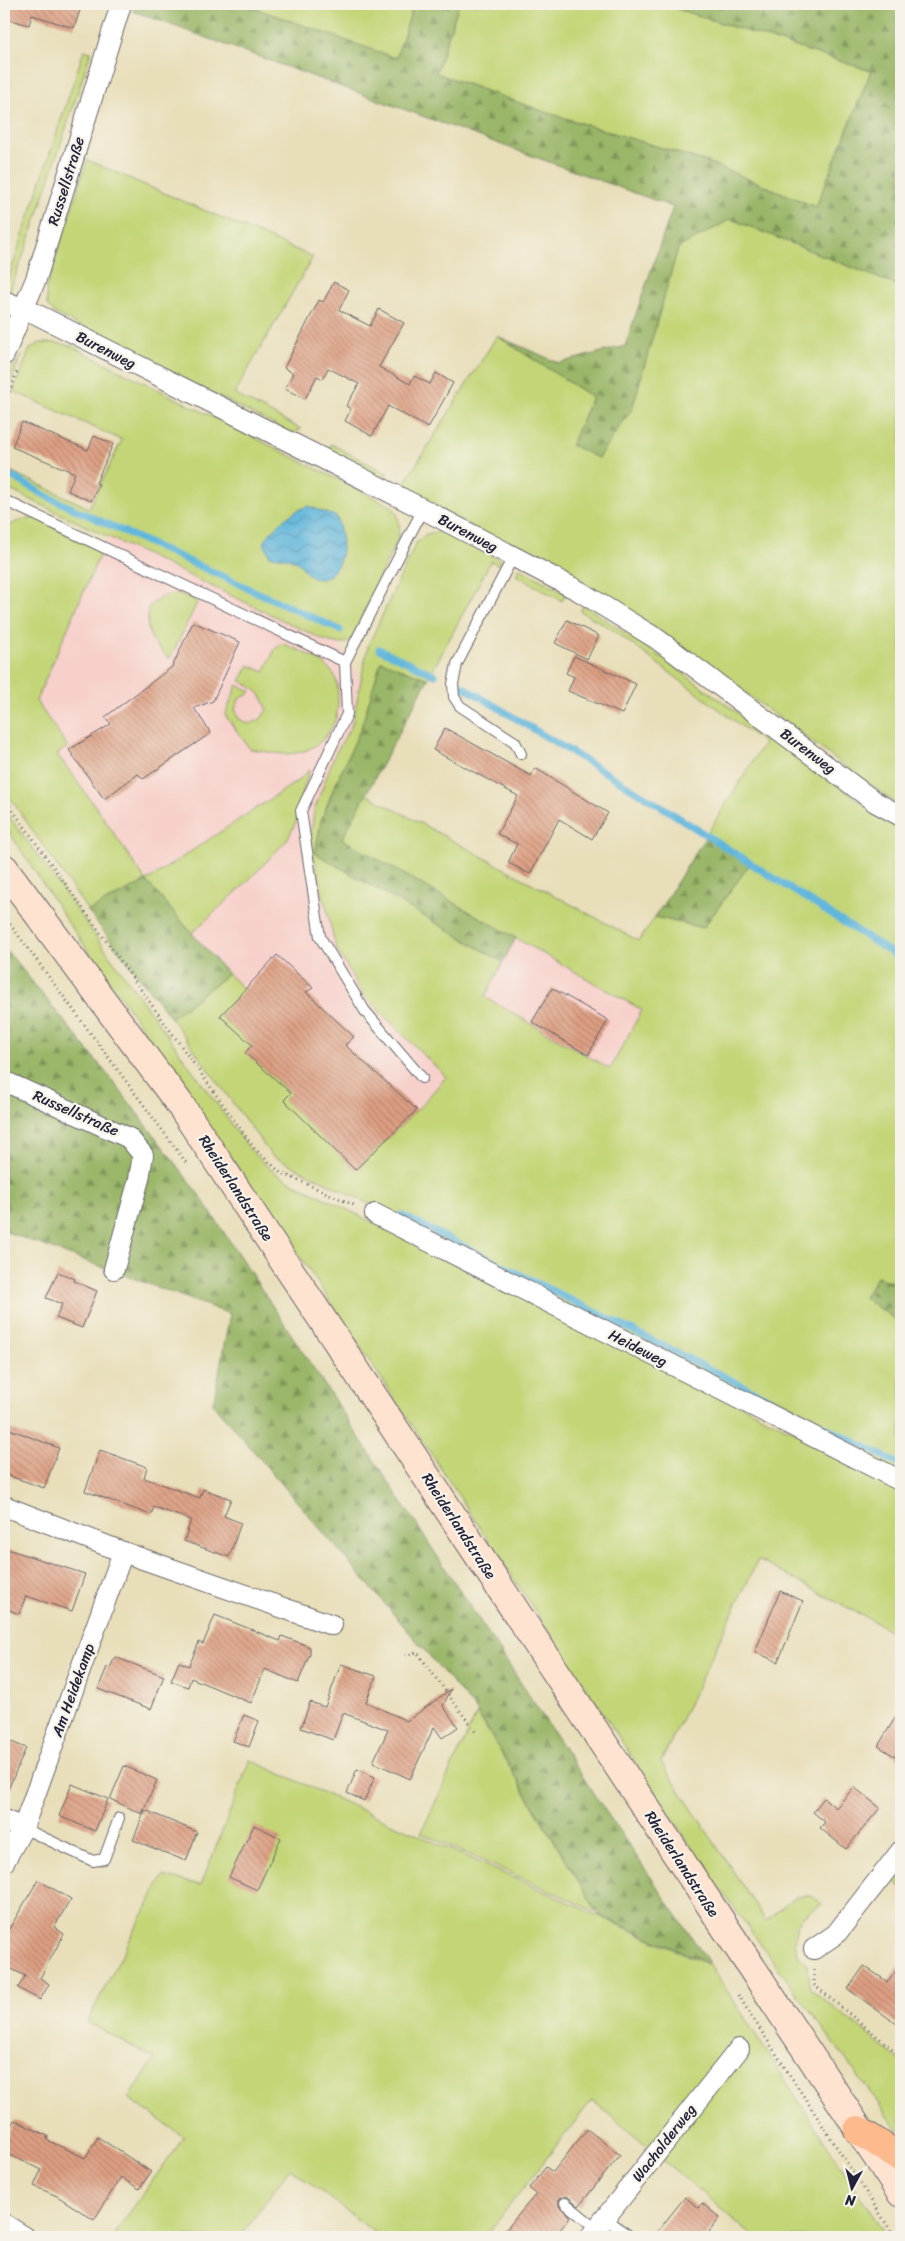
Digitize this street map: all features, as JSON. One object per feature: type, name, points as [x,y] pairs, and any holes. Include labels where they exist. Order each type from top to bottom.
[{"type":"main road","name":"Rheiderlandstraße","points":[[4,868],[179,1103],[901,2193]]},
{"type":"main road","points":[[858,2130],[901,2158]]},
{"type":"street","name":"Russellstraße","points":[[4,355],[36,279],[121,4]]},
{"type":"street","name":"Burenweg","points":[[4,301],[423,509],[579,591],[657,639],[875,802],[901,816]]},
{"type":"street","name":"Russellstraße","points":[[4,1081],[129,1138],[143,1155],[139,1179],[114,1269]]},
{"type":"street","name":"Heideweg","points":[[375,1214],[901,1481]]},
{"type":"street","points":[[4,1506],[123,1552],[332,1625]]},
{"type":"street","name":"Am Heidekamp","points":[[4,1862],[23,1828],[123,1552]]},
{"type":"street","points":[[4,1820],[23,1828]]},
{"type":"street","points":[[814,1949],[836,1934],[901,1851]]},
{"type":"street","name":"Wacholderweg","points":[[597,2228],[739,2050]]},
{"type":"street","points":[[4,2224],[25,2237]]},
{"type":"lane","points":[[4,502],[8,502],[345,662]]},
{"type":"lane","points":[[422,1078],[365,1011],[320,937],[300,811],[347,714],[345,662],[423,509]]},
{"type":"lane","points":[[513,557],[457,664],[453,684],[454,697],[460,706],[515,742],[521,754]]},
{"type":"lane","points":[[23,1828],[94,1861],[104,1859],[119,1818]]},
{"type":"lane","points":[[565,2203],[597,2228],[631,2237]]},
{"type":"path","points":[[4,798],[254,1148],[280,1172],[375,1214]]},
{"type":"path","points":[[404,1656],[417,1652],[477,1734]]},
{"type":"path","points":[[814,1949],[814,1985],[901,2056]]},
{"type":"shaded area","points":[[108,537],[326,641],[340,644],[360,680],[352,724],[334,756],[314,811],[342,839],[643,1010],[501,1270],[271,1155],[171,1018],[228,973],[146,881],[57,753],[68,747],[36,701]]},
{"type":"green space","points":[[135,4],[243,4],[396,58],[414,4],[459,4],[436,73],[542,111],[707,162],[816,207],[871,71],[662,4],[901,4],[901,287],[731,219],[678,248],[632,409],[598,458],[571,445],[592,397],[497,336],[559,363],[625,346],[673,207],[133,11]]},
{"type":"green space","points":[[243,4],[414,4],[396,59]]},
{"type":"green space","points":[[459,4],[662,4],[871,71],[816,207],[707,162],[542,111],[436,73]]},
{"type":"green space","points":[[84,50],[91,52],[31,235],[9,293],[4,293],[4,278],[8,280]]},
{"type":"green space","points":[[87,160],[313,257],[234,394],[301,429],[292,434],[54,313],[47,305],[46,288]]},
{"type":"green space","points":[[731,219],[901,287],[901,807],[663,633],[600,592],[406,493],[405,482],[497,336],[592,397],[571,445],[632,409],[678,248]]},
{"type":"green space","points":[[40,343],[57,343],[71,346],[393,507],[399,521],[398,537],[351,641],[340,644],[326,641],[4,487],[4,468],[89,508],[122,440],[13,391],[30,349]]},
{"type":"green space","points":[[22,355],[4,399],[5,387],[9,376]]},
{"type":"green space","points":[[331,444],[388,474],[379,478],[326,452]]},
{"type":"green space","points":[[36,518],[101,552],[36,701],[68,747],[57,754],[103,817],[146,881],[88,911],[4,789],[4,600],[6,557],[4,531],[18,521]]},
{"type":"green space","points":[[443,532],[501,560],[499,565],[491,561],[428,679],[382,662],[361,728],[321,821],[315,853],[503,962],[485,997],[610,1069],[642,1010],[342,839],[366,794],[639,941],[655,917],[703,928],[750,864],[706,836],[764,743],[610,628],[580,611],[584,605],[662,658],[901,831],[901,1285],[877,1277],[864,1297],[901,1323],[897,1331],[901,1333],[901,1475],[501,1270],[271,1155],[171,1018],[228,974],[245,990],[220,1016],[252,1045],[246,1053],[291,1093],[284,1100],[355,1170],[417,1110],[446,1077],[363,995],[336,948],[310,841],[314,811],[334,756],[352,724],[368,646],[416,543],[426,534]]},
{"type":"green space","points":[[519,568],[566,594],[562,601],[516,575]]},
{"type":"green space","points":[[177,593],[198,601],[170,659],[158,648],[150,636],[148,615],[149,606],[162,597]]},
{"type":"green space","points":[[282,643],[322,662],[334,675],[338,690],[338,710],[327,735],[313,747],[290,754],[250,749],[225,715],[237,685],[251,691],[248,695],[240,698],[235,709],[239,719],[249,724],[261,719],[267,709],[263,699],[254,689],[240,681],[249,665],[264,672],[275,649]]},
{"type":"green space","points":[[381,661],[428,679],[342,839],[516,938],[503,962],[315,853],[321,821],[361,728]]},
{"type":"green space","points":[[310,769],[298,805],[297,820],[287,840],[245,884],[192,933],[146,881],[299,780]]},
{"type":"green space","points":[[4,809],[247,1146],[270,1169],[284,1178],[901,1485],[901,1636],[758,1560],[661,1762],[766,1921],[796,1896],[809,1895],[822,1904],[803,1916],[796,1927],[795,1942],[797,1954],[807,1965],[811,1989],[901,2061],[901,2134],[714,1881],[310,1271],[67,921],[4,824]]},
{"type":"green space","points":[[706,836],[750,864],[703,928],[655,917]]},
{"type":"green space","points":[[146,881],[228,974],[171,1018],[88,911]]},
{"type":"green space","points":[[4,947],[116,1085],[200,1196],[598,1800],[710,1964],[599,1915],[476,1710],[213,1404],[230,1314],[4,1231]]},
{"type":"green space","points":[[877,1277],[901,1285],[901,1323],[864,1298]]},
{"type":"green space","points":[[477,1713],[597,1912],[421,1833]]},
{"type":"green space","points":[[250,1760],[711,1966],[887,2237],[754,2237],[592,2100],[485,2237],[380,2237],[290,2168],[240,2237],[112,2237],[184,2137],[128,2098],[155,2059],[87,2022],[163,1876],[201,1885]]},
{"type":"green space","points":[[901,1864],[901,1887],[894,1881],[872,1909],[871,1904]]},
{"type":"water","points":[[308,506],[337,517],[341,532],[340,559],[330,575],[320,579],[309,575],[294,560],[270,556],[264,543],[272,531],[283,521],[295,512]]},
{"type":"building","points":[[4,4],[82,4],[74,28],[32,15],[29,25],[4,18]]},
{"type":"building","points":[[334,282],[349,290],[339,310],[370,326],[379,309],[404,323],[379,367],[410,384],[414,376],[430,384],[436,373],[453,383],[428,428],[388,406],[372,436],[345,421],[351,409],[346,406],[359,384],[328,368],[323,379],[317,376],[305,399],[285,389],[293,373],[284,368],[319,300],[323,302]]},
{"type":"building","points":[[22,422],[88,450],[94,436],[113,444],[96,483],[99,484],[91,501],[68,491],[75,473],[12,447]]},
{"type":"building","points":[[567,620],[599,636],[587,659],[555,643]]},
{"type":"building","points":[[193,622],[240,642],[213,701],[194,708],[211,733],[143,779],[138,774],[104,799],[69,750],[111,724],[105,717],[172,667]]},
{"type":"building","points":[[574,656],[636,684],[622,714],[568,691],[574,677],[566,673]]},
{"type":"building","points":[[445,728],[531,776],[535,768],[608,813],[592,839],[559,819],[530,874],[508,863],[517,844],[497,834],[518,796],[433,750]]},
{"type":"building","points":[[277,955],[313,988],[306,992],[354,1037],[345,1045],[417,1110],[355,1170],[284,1100],[291,1093],[245,1053],[252,1045],[220,1016]]},
{"type":"building","points":[[552,988],[608,1020],[588,1055],[532,1022]]},
{"type":"building","points":[[58,1272],[97,1291],[82,1328],[56,1318],[62,1304],[46,1298]]},
{"type":"building","points":[[4,1427],[59,1448],[44,1488],[4,1474]]},
{"type":"building","points":[[100,1450],[147,1467],[144,1478],[200,1498],[203,1489],[231,1499],[224,1516],[241,1523],[229,1557],[184,1541],[191,1520],[154,1507],[151,1515],[85,1491]]},
{"type":"building","points":[[4,1548],[85,1574],[72,1611],[26,1596],[19,1614],[4,1608]]},
{"type":"building","points":[[780,1591],[803,1601],[778,1662],[755,1652]]},
{"type":"building","points":[[215,1615],[280,1641],[282,1636],[310,1647],[310,1654],[298,1683],[265,1669],[251,1703],[191,1678],[188,1687],[171,1681],[179,1662],[189,1666],[199,1642],[203,1644]]},
{"type":"building","points":[[115,1657],[164,1676],[151,1709],[98,1689],[107,1667],[110,1668]]},
{"type":"building","points":[[341,1664],[376,1676],[366,1702],[407,1721],[451,1689],[443,1706],[458,1727],[442,1738],[434,1727],[410,1779],[373,1762],[388,1730],[343,1713],[333,1740],[301,1728],[310,1702],[325,1707]]},
{"type":"building","points":[[901,1708],[901,1760],[878,1746]]},
{"type":"building","points":[[244,1715],[259,1721],[249,1747],[233,1741]]},
{"type":"building","points":[[4,1739],[26,1748],[4,1799]]},
{"type":"building","points":[[124,1766],[157,1780],[142,1814],[110,1799]]},
{"type":"building","points":[[357,1769],[375,1777],[364,1801],[347,1793]]},
{"type":"building","points":[[72,1784],[108,1799],[95,1831],[59,1816]]},
{"type":"building","points":[[854,1787],[880,1808],[846,1849],[820,1828],[825,1822],[813,1812],[824,1798],[836,1808]]},
{"type":"building","points":[[145,1810],[197,1832],[186,1861],[133,1840]]},
{"type":"building","points":[[254,1825],[281,1838],[257,1890],[229,1877]]},
{"type":"building","points":[[38,1880],[71,1899],[54,1927],[64,1934],[40,1978],[49,1984],[40,2000],[18,1988],[25,1976],[4,1965],[4,1926],[9,1929]]},
{"type":"building","points":[[901,1964],[901,2027],[848,1989],[864,1966],[888,1982]]},
{"type":"building","points":[[14,2120],[48,2136],[47,2140],[85,2158],[98,2137],[151,2172],[139,2189],[121,2177],[94,2220],[57,2196],[34,2186],[41,2170],[4,2152],[4,2142]]},
{"type":"building","points":[[587,2129],[620,2155],[579,2206],[567,2196],[559,2199],[559,2206],[570,2216],[568,2220],[554,2237],[500,2237],[536,2194],[529,2188],[546,2167],[553,2172]]},
{"type":"building","points":[[685,2197],[698,2208],[702,2203],[720,2218],[705,2237],[653,2237]]},
{"type":"waterway","points":[[4,472],[48,497],[340,630]]},
{"type":"waterway","points":[[379,649],[435,675]]},
{"type":"waterway","points":[[462,686],[659,805],[901,959]]},
{"type":"waterway","points":[[401,1215],[901,1465]]}]
